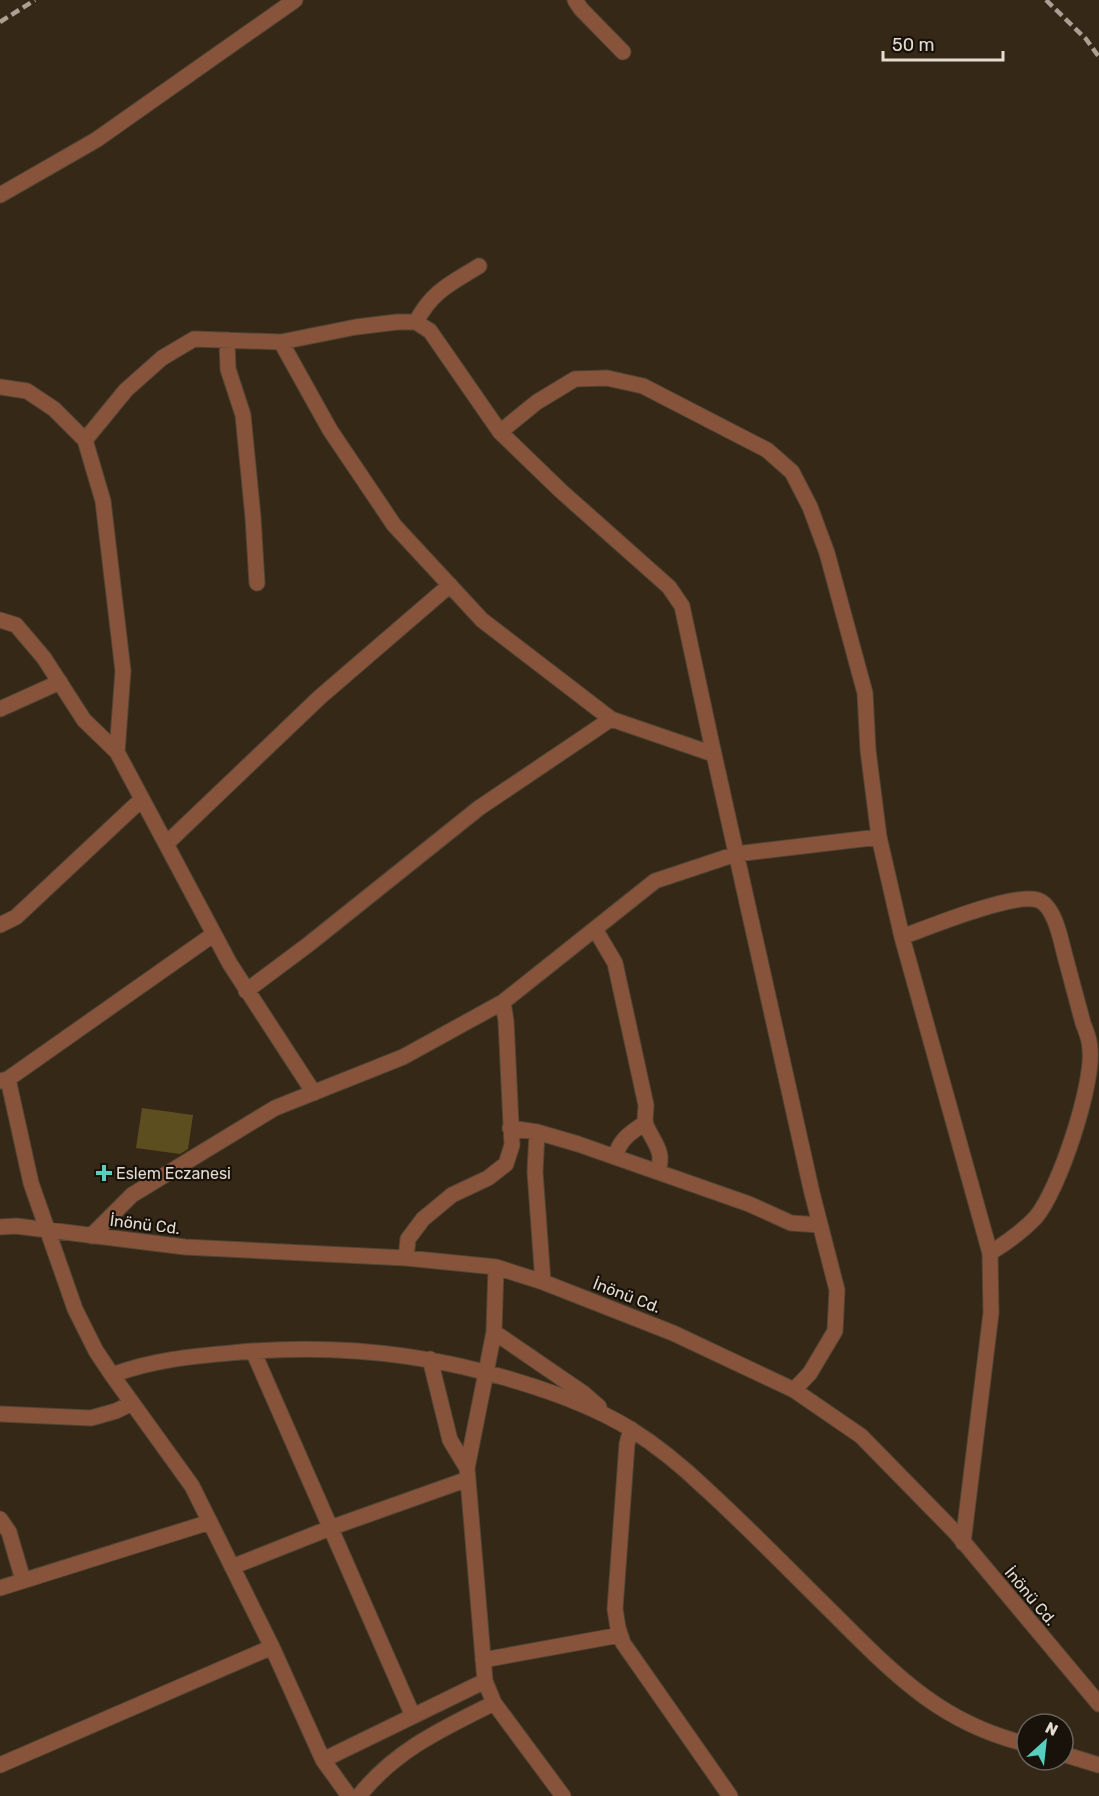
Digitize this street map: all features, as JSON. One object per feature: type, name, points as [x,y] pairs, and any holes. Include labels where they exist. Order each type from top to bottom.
[{"type":"street","points":[[0,195],[96,140],[295,0]]},
{"type":"street","points":[[575,0],[623,52]]},
{"type":"street","points":[[416,322],[425,305],[444,287],[478,266]]},
{"type":"street","points":[[85,440],[126,390],[162,358],[194,339],[281,342],[356,327],[416,322],[430,331],[500,432],[561,491],[669,587],[682,606],[713,754],[820,1225],[837,1290],[835,1331],[810,1373],[794,1390]]},
{"type":"street","points":[[227,340],[228,369],[243,415],[257,583]]},
{"type":"street","points":[[281,342],[330,430],[394,525],[482,620],[611,719],[713,754]]},
{"type":"street","points":[[500,432],[537,402],[575,379],[607,378],[643,386],[766,450],[792,472],[810,507],[827,553],[865,693],[868,750],[879,837],[902,937],[990,1253],[991,1313],[963,1543]]},
{"type":"street","points":[[0,387],[27,391],[54,409],[85,440],[103,501],[123,671],[117,752]]},
{"type":"street","points":[[166,844],[320,697],[450,585]]},
{"type":"street","points":[[0,620],[16,625],[44,658],[84,720],[117,752],[246,991],[314,1093]]},
{"type":"street","points":[[0,709],[60,682]]},
{"type":"street","points":[[246,991],[309,944],[479,808],[611,719]]},
{"type":"street","points":[[0,925],[16,917],[142,799]]},
{"type":"street","points":[[91,1236],[132,1195],[275,1108],[403,1057],[503,1002],[655,881],[736,854],[879,837]]},
{"type":"street","points":[[902,937],[993,906],[1023,899],[1040,901],[1050,911],[1056,924],[1090,1049],[1089,1080],[1055,1187],[1037,1216],[990,1253]]},
{"type":"street","points":[[595,929],[615,963],[646,1105],[645,1123],[655,1140],[662,1161],[658,1171]]},
{"type":"street","points":[[214,934],[4,1080],[31,1183],[75,1309],[92,1344],[112,1375],[192,1486],[272,1647],[323,1760],[349,1796]]},
{"type":"street","points":[[406,1258],[408,1239],[423,1219],[452,1194],[488,1178],[506,1164],[512,1145],[507,1032],[503,1002]]},
{"type":"street","points":[[615,1157],[618,1146],[627,1134],[645,1123]]},
{"type":"street","points":[[510,1128],[537,1132],[658,1171],[749,1204],[791,1223],[820,1225]]},
{"type":"street","points":[[537,1132],[535,1172],[543,1282]]},
{"type":"street","name":"İnönü Cd.","points":[[0,1227],[16,1226],[185,1247],[406,1258],[496,1267],[543,1282],[673,1333],[794,1390],[861,1436],[963,1543],[1099,1704]]},
{"type":"street","points":[[496,1267],[494,1332],[468,1474],[485,1681],[495,1703],[563,1796]]},
{"type":"street","points":[[494,1332],[589,1397],[605,1415]]},
{"type":"street","points":[[112,1375],[174,1358],[253,1351],[351,1350],[430,1359],[486,1371],[559,1395],[631,1429],[666,1454],[707,1490],[909,1686],[975,1728],[1015,1741]]},
{"type":"street","points":[[253,1351],[413,1716]]},
{"type":"street","points":[[517,1381],[528,1355]]},
{"type":"street","points":[[430,1359],[450,1440],[468,1474]]},
{"type":"street","points":[[0,1414],[91,1418],[116,1411],[132,1403]]},
{"type":"street","points":[[631,1429],[627,1444],[615,1609],[620,1635],[623,1643],[730,1796]]},
{"type":"street","points":[[232,1567],[468,1474]]},
{"type":"street","points":[[0,1519],[9,1532],[23,1581]]},
{"type":"street","points":[[0,1588],[210,1522]]},
{"type":"street","points":[[483,1660],[620,1635]]},
{"type":"street","points":[[0,1765],[272,1647]]},
{"type":"street","points":[[323,1760],[485,1681]]},
{"type":"street","points":[[359,1796],[378,1774],[405,1751],[432,1734],[495,1703]]},
{"type":"street","points":[[1075,1758],[1099,1764]]},
{"type":"building","points":[[142,1108],[193,1115],[188,1149],[180,1154],[136,1148]]},
{"type":"railway","points":[[0,22],[35,0]]},
{"type":"railway","points":[[1046,0],[1086,39],[1099,57]]},
{"type":"place","name":"Eslem Eczanesi","points":[[104,1173]]}]
